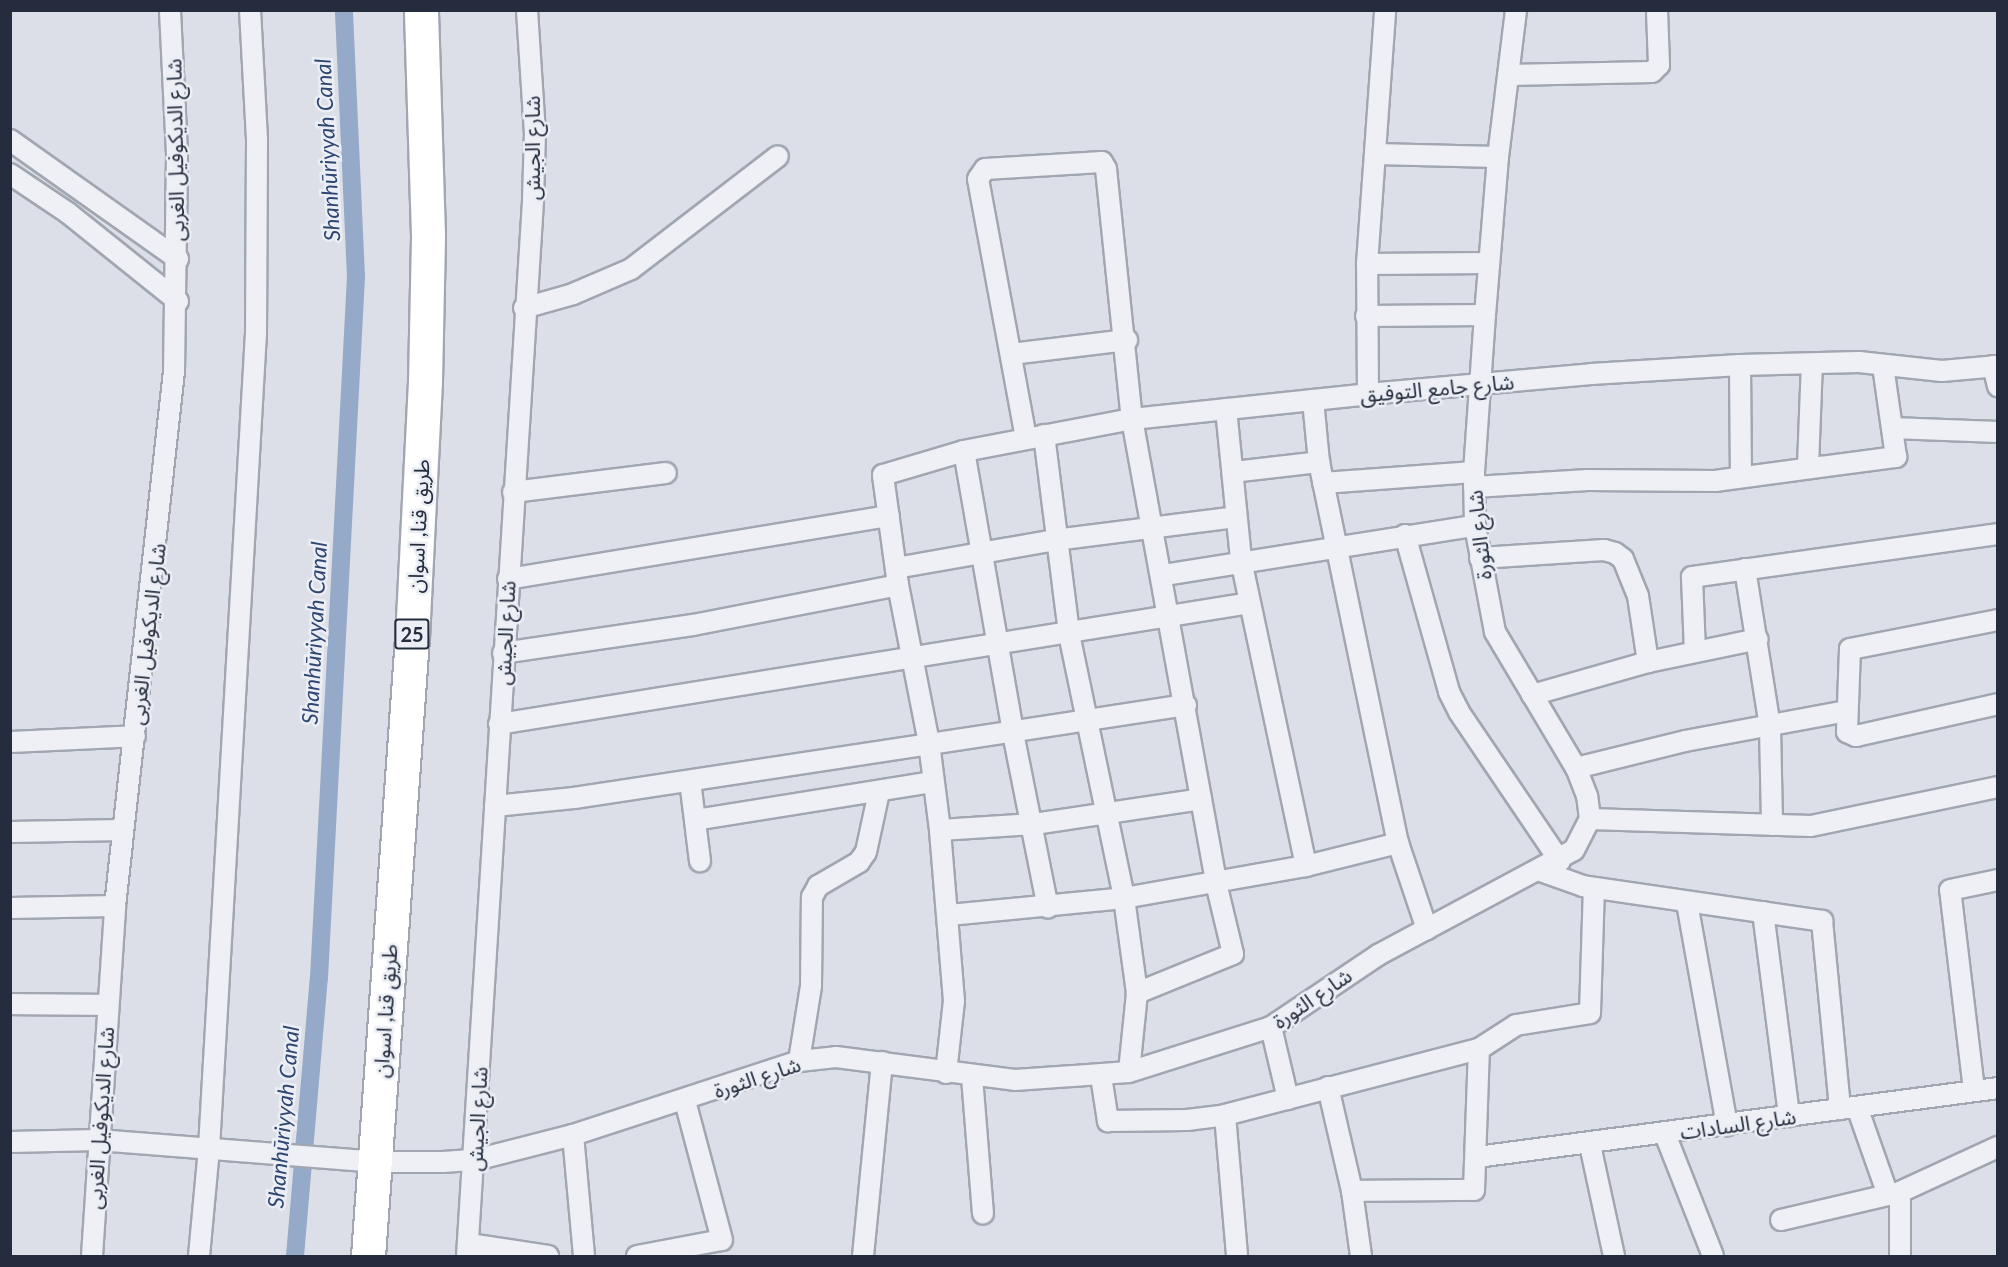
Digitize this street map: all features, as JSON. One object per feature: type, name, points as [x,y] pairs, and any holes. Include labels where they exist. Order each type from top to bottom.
[{"type":"highway","name":"طريق قنا, اسوان","points":[[368,1257],[411,650],[425,381],[428,235],[420,10]]},
{"type":"street","name":"شارع الديكوفيل الغربى","points":[[92,1257],[106,1140],[107,1005],[115,906],[169,445],[178,301],[170,10]]},
{"type":"street","points":[[199,1257],[209,1148],[256,334],[257,139],[250,10]]},
{"type":"street","name":"شارع الجيش","points":[[468,1250],[535,134],[527,10]]},
{"type":"street","points":[[1368,394],[1367,264],[1385,10]]},
{"type":"street","name":"شارع الثورة","points":[[10,1142],[106,1140],[375,1162],[475,1160],[573,1135],[685,1101],[799,1061],[836,1057],[972,1077],[1058,1080],[1129,1072],[1271,1027],[1324,988],[1427,929],[1560,861],[1584,836],[1590,819],[1587,796],[1576,768],[1495,632],[1474,526],[1479,385],[1498,157],[1516,10]]},
{"type":"street","points":[[1508,75],[1652,72],[1659,66],[1657,10]]},
{"type":"street","points":[[10,140],[178,259]]},
{"type":"street","points":[[1375,154],[1498,157]]},
{"type":"street","points":[[524,308],[573,294],[631,269],[778,156]]},
{"type":"street","points":[[1129,1072],[1137,993],[1124,898],[1086,720],[1035,437],[1011,354],[977,183],[985,169],[1105,165],[1127,340],[1132,419],[1152,527],[1164,575],[1216,883],[1233,954],[1137,993]]},
{"type":"street","points":[[10,174],[68,213],[178,301]]},
{"type":"street","points":[[1367,264],[1489,263]]},
{"type":"street","points":[[1366,316],[1485,315]]},
{"type":"street","points":[[1011,354],[1127,340]]},
{"type":"street","name":"شارع جامع التوفيق","points":[[889,516],[883,475],[964,451],[1132,419],[1368,394],[1740,365],[1859,362],[1942,371],[1995,366]]},
{"type":"street","points":[[1808,466],[1812,364]]},
{"type":"street","points":[[1740,365],[1742,477]]},
{"type":"street","points":[[1323,483],[1474,479],[1701,482],[1808,466],[1896,457],[1883,366]]},
{"type":"street","points":[[1995,366],[1998,386]]},
{"type":"street","points":[[1313,400],[1319,462],[1334,547],[1398,843],[1427,929]]},
{"type":"street","points":[[1226,409],[1241,560],[1306,866]]},
{"type":"street","points":[[1892,428],[1998,432]]},
{"type":"street","points":[[964,451],[997,646],[1013,733],[1034,824],[1048,908]]},
{"type":"street","points":[[1233,472],[1319,462]]},
{"type":"street","points":[[513,492],[666,473]]},
{"type":"street","points":[[508,579],[889,516],[897,576],[929,743],[949,915],[954,1001],[946,1073]]},
{"type":"street","points":[[503,653],[693,626],[982,555],[1055,540],[1236,517]]},
{"type":"street","points":[[1164,575],[1241,560],[1474,526]]},
{"type":"street","points":[[1695,652],[1692,577],[1998,534]]},
{"type":"street","points":[[1405,536],[1446,681],[1459,712],[1560,861]]},
{"type":"street","points":[[1480,558],[1604,550],[1615,553],[1623,559],[1638,596],[1648,662]]},
{"type":"street","points":[[1745,569],[1758,639],[1770,727],[1772,825]]},
{"type":"street","points":[[500,724],[997,646],[1249,603]]},
{"type":"street","points":[[1998,620],[1850,649],[1847,732],[1856,736],[1998,704]]},
{"type":"street","points":[[1532,694],[1648,662],[1758,639]]},
{"type":"street","points":[[495,806],[690,781],[1186,705]]},
{"type":"street","points":[[1576,768],[1685,741],[1847,711]]},
{"type":"street","points":[[10,742],[135,736]]},
{"type":"street","points":[[690,781],[700,861]]},
{"type":"street","points":[[695,820],[933,782]]},
{"type":"street","points":[[1590,819],[1772,825],[1842,823],[1998,787]]},
{"type":"street","points":[[799,1061],[810,986],[812,897],[819,886],[863,857],[879,792]]},
{"type":"street","points":[[940,830],[1034,824],[1201,800]]},
{"type":"street","points":[[10,832],[123,830]]},
{"type":"street","points":[[949,915],[1048,908],[1124,898],[1306,866],[1398,843]]},
{"type":"street","points":[[1541,871],[1594,888],[1822,921],[1848,1108],[1894,1193],[1900,1257]]},
{"type":"street","points":[[1974,1090],[1950,890],[1998,880]]},
{"type":"street","points":[[1101,1076],[1108,1121],[1225,1115],[1479,1049],[1510,1027],[1590,1013],[1594,888]]},
{"type":"street","points":[[1687,903],[1727,1125]]},
{"type":"street","points":[[10,908],[115,906]]},
{"type":"street","points":[[1763,912],[1788,1116]]},
{"type":"street","points":[[10,1004],[107,1005]]},
{"type":"street","points":[[1271,1027],[1288,1099]]},
{"type":"street","points":[[1352,1191],[1474,1190],[1477,1157],[1479,1049]]},
{"type":"street","points":[[863,1257],[882,1062]]},
{"type":"street","points":[[972,1077],[983,1214]]},
{"type":"street","points":[[1328,1087],[1352,1191],[1361,1257]]},
{"type":"street","name":"شارع السادات","points":[[1477,1157],[1590,1145],[1998,1088]]},
{"type":"street","points":[[637,1257],[722,1240],[685,1101]]},
{"type":"street","points":[[1225,1115],[1237,1257]]},
{"type":"street","points":[[1665,1134],[1713,1257]]},
{"type":"street","points":[[573,1135],[585,1257]]},
{"type":"street","points":[[1590,1145],[1614,1257]]},
{"type":"street","points":[[1780,1220],[1894,1193],[1998,1147]]},
{"type":"street","points":[[468,1250],[548,1257]]},
{"type":"waterway","name":"Shanhūriyyah Canal","points":[[295,1256],[319,978],[356,277],[344,10]]}]
